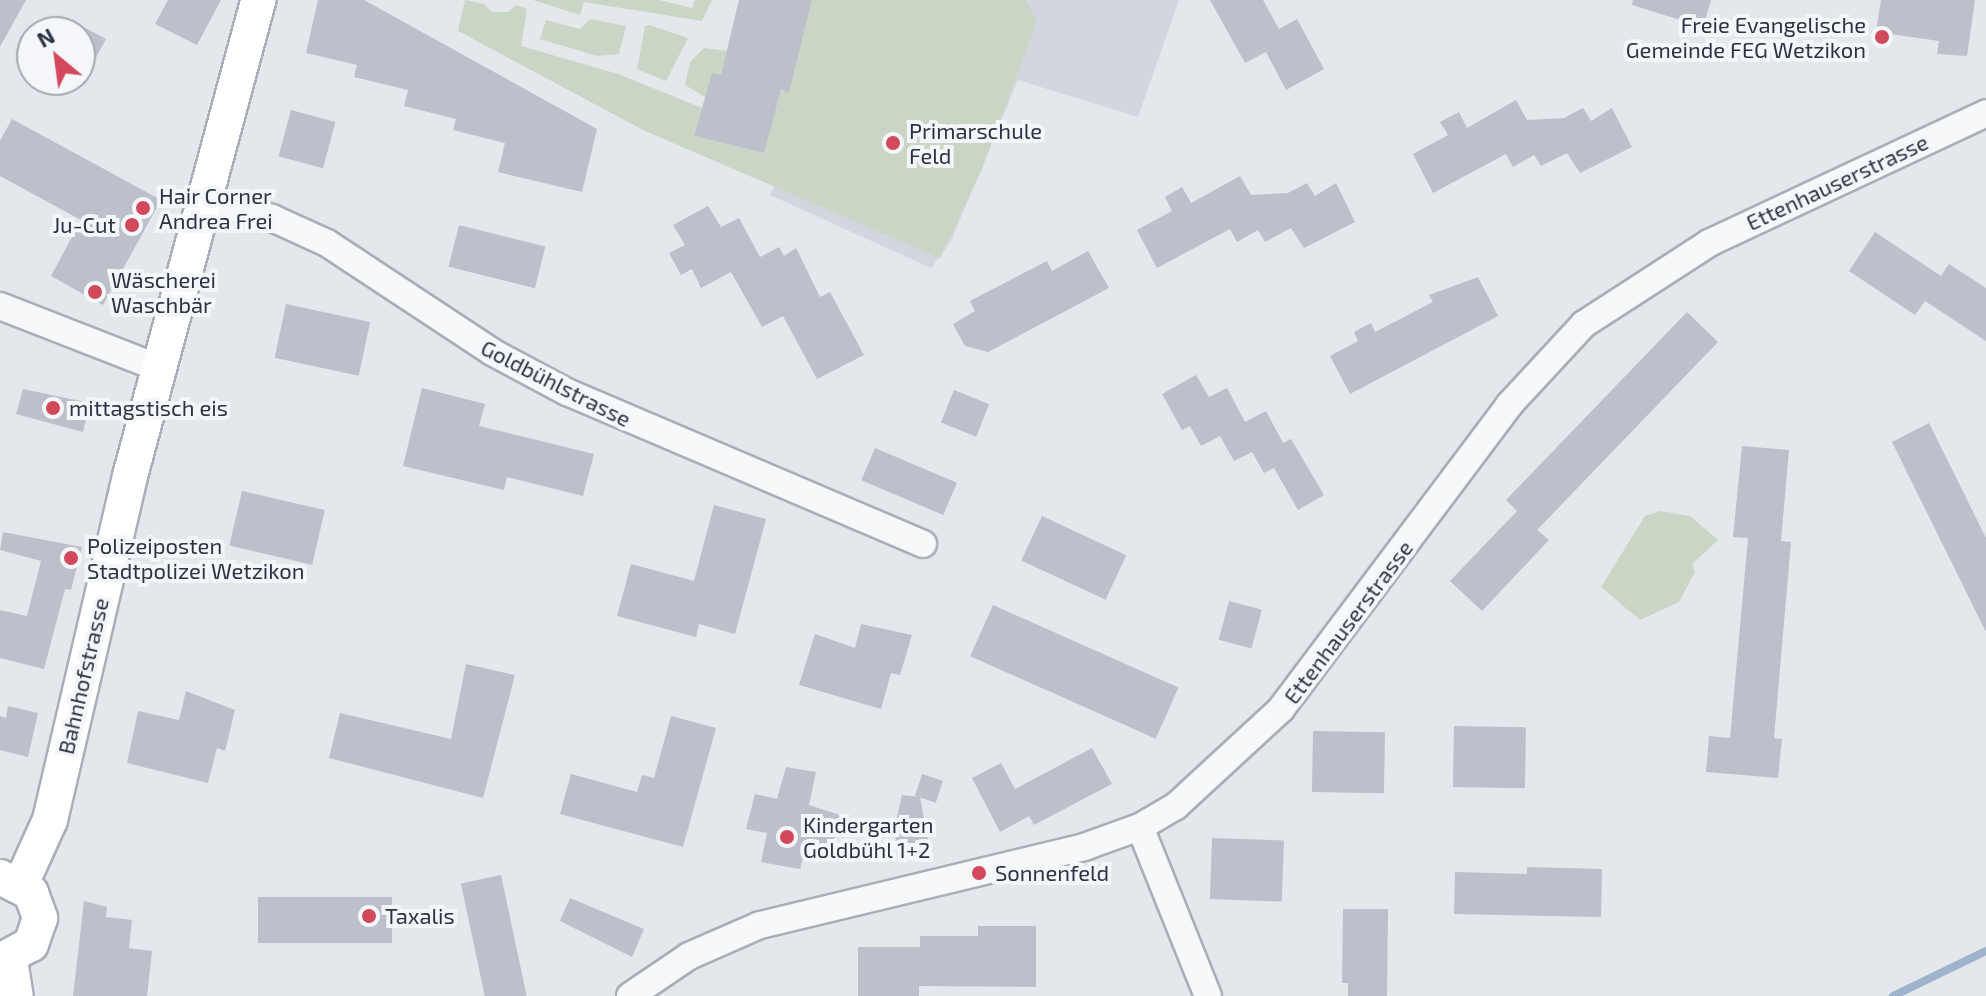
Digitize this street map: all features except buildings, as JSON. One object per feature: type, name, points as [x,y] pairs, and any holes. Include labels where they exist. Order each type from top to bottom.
[{"type":"main road","name":"Bahnhofstrasse","points":[[10,880],[50,820],[159,368],[258,0]]},
{"type":"main road","points":[[10,880],[37,905],[38,932],[31,944],[5,960],[16,996]]},
{"type":"street","name":"Ettenhauserstrasse","points":[[630,996],[689,956],[760,925],[1084,847],[1140,827],[1188,796],[1281,709],[1509,405],[1584,324],[1709,243],[1986,113]]},
{"type":"street","name":"Goldbühlstrasse","points":[[204,199],[272,218],[327,243],[492,352],[603,409],[923,544]]},
{"type":"street","points":[[0,306],[159,368]]},
{"type":"street","points":[[1140,827],[1208,996]]},
{"type":"shaded area","name":"Primarschule Feld","points":[[861,0],[1179,0],[1138,117],[1018,80],[951,241],[931,268],[770,195]]},
{"type":"green space","name":"Primarschule Feld","points":[[465,0],[484,4],[492,12],[509,12],[515,5],[527,9],[521,46],[618,74],[702,108],[694,136],[763,153],[781,91],[789,92],[812,0],[1026,0],[1037,21],[982,169],[940,258],[643,130],[458,31]]},
{"type":"green space","points":[[533,0],[659,0],[692,8],[695,0],[712,0],[702,21],[584,2],[580,15]]},
{"type":"green space","points":[[590,19],[626,26],[619,54],[597,56],[540,39],[546,20],[580,29]]},
{"type":"green space","points":[[645,26],[688,38],[666,81],[637,69]]},
{"type":"green space","points":[[704,48],[727,51],[721,75],[705,97],[685,85],[690,62]]},
{"type":"green space","points":[[1660,511],[1690,516],[1718,540],[1692,564],[1695,572],[1679,602],[1640,620],[1601,587],[1645,516]]},
{"type":"waterway","points":[[1893,996],[1986,951]]},
{"type":"place","name":"Freie Evangelische Gemeinde FEG Wetzikon","points":[[1882,37]]},
{"type":"place","name":"Primarschule Feld","points":[[893,143]]},
{"type":"place","name":"Hair Corner Andrea Frei","points":[[143,208]]},
{"type":"place","name":"Ju-Cut","points":[[132,225]]},
{"type":"place","name":"Wäscherei Waschbär","points":[[95,292]]},
{"type":"place","name":"mittagstisch eis","points":[[53,408]]},
{"type":"place","name":"Polizeiposten Stadtpolizei Wetzikon","points":[[71,558]]},
{"type":"place","name":"Kindergarten Goldbühl 1+2","points":[[787,837]]},
{"type":"place","name":"Sonnenfeld","points":[[979,873]]},
{"type":"place","name":"Taxalis","points":[[369,916]]}]
